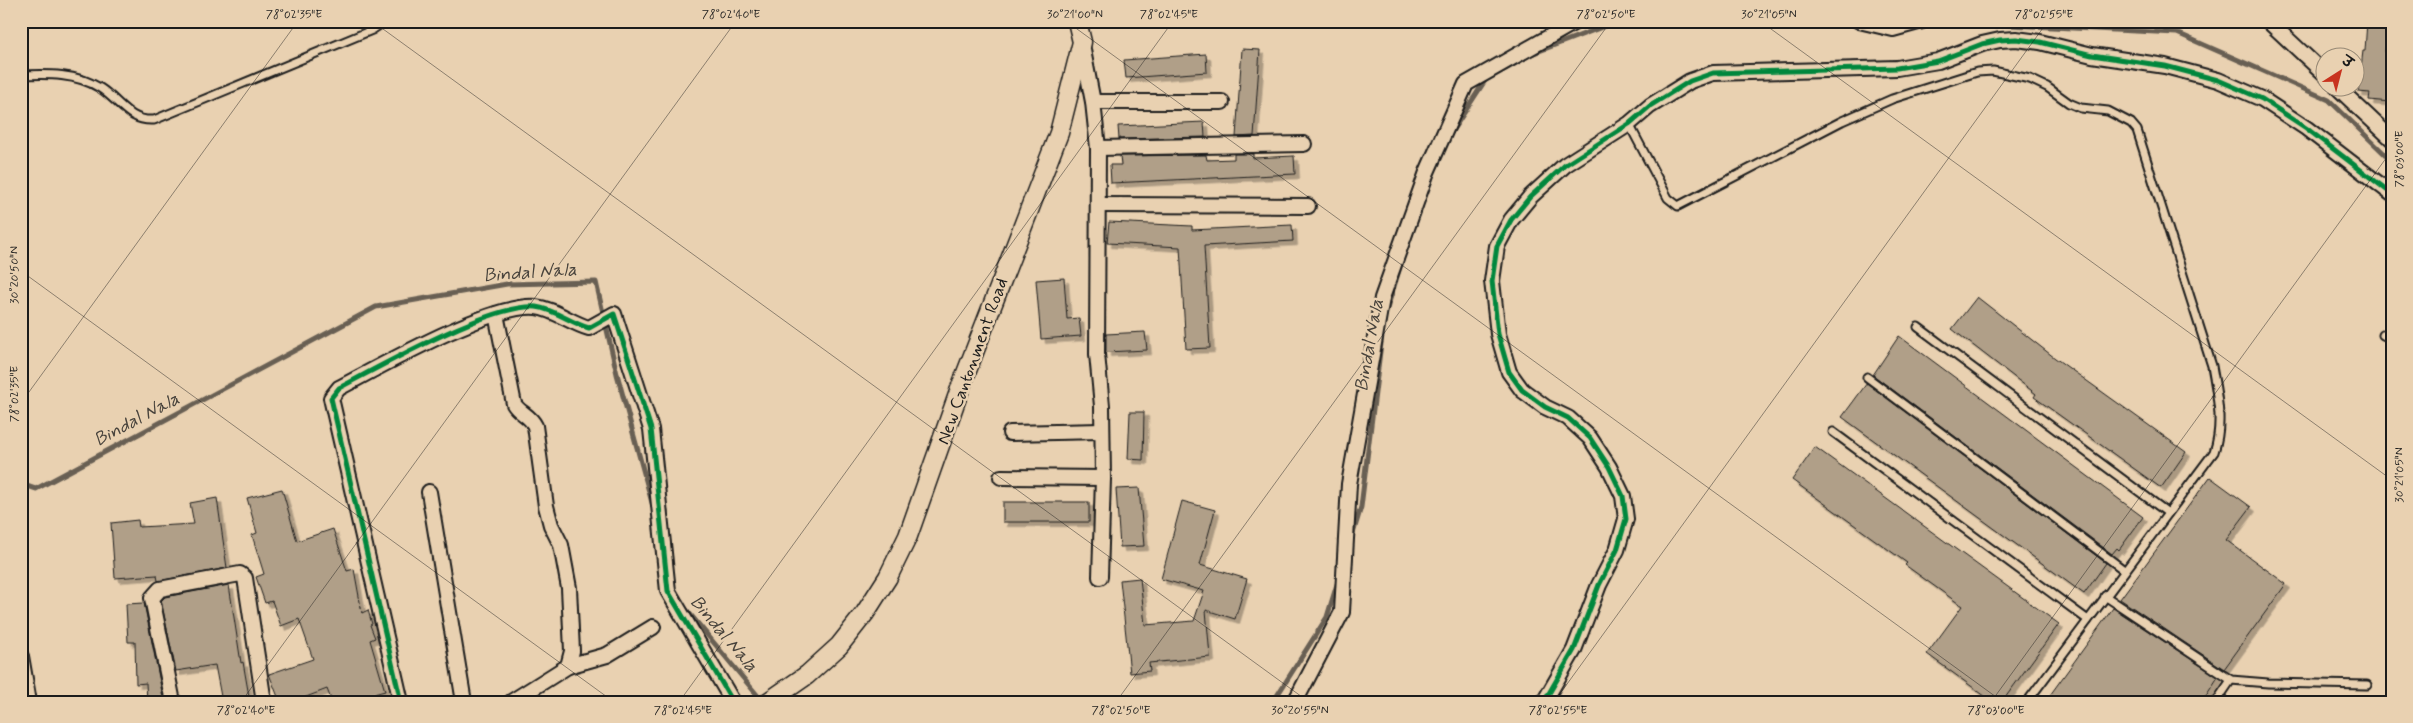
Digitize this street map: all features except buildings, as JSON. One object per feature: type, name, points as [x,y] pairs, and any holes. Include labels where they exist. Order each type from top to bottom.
[{"type":"street","name":"New Cantonment Road","points":[[768,702],[807,675],[840,646],[865,613],[888,577],[908,536],[961,386],[1060,133],[1082,42],[1077,21]]},
{"type":"street","points":[[1295,702],[1342,612],[1349,484],[1382,298],[1427,172],[1466,84],[1577,21]]},
{"type":"street","points":[[1859,21],[1892,29],[1922,21]]},
{"type":"street","points":[[2268,21],[2316,66]]},
{"type":"street","points":[[1544,702],[1574,650],[1599,586],[1617,550],[1626,519],[1623,496],[1609,467],[1590,438],[1568,418],[1545,407],[1522,390],[1509,372],[1498,334],[1492,281],[1498,246],[1512,220],[1530,197],[1565,165],[1629,124],[1650,106],[1690,81],[1713,73],[1897,68],[1938,61],[1982,44],[2016,38],[2092,55],[2165,66],[2218,80],[2262,99],[2306,128],[2392,194]]},
{"type":"street","points":[[1082,42],[1093,102],[1098,148],[1097,354],[1103,478],[1100,577]]},
{"type":"street","points":[[2349,98],[2392,139]]},
{"type":"street","points":[[1093,102],[1222,102]]},
{"type":"street","points":[[1098,148],[1304,144]]},
{"type":"street","points":[[1099,205],[1308,206]]},
{"type":"street","points":[[401,702],[331,398],[339,388],[386,364],[496,314],[518,308],[538,307],[589,328],[614,314],[651,429],[668,591],[733,702]]},
{"type":"street","points":[[496,314],[514,404],[529,416],[535,426],[546,506],[566,563],[572,651],[568,666]]},
{"type":"street","points":[[1010,433],[1102,431]]},
{"type":"street","points":[[1001,477],[1103,478]]},
{"type":"street","points":[[429,492],[464,702]]},
{"type":"street","points":[[172,702],[152,598],[154,594],[160,589],[240,574],[245,578],[264,702]]},
{"type":"street","points":[[511,702],[568,666],[607,655],[653,627]]},
{"type":"street","points":[[21,656],[29,702]]},
{"type":"lane","points":[[21,75],[70,76],[100,88],[132,116],[143,121],[154,120],[363,33],[385,21]]},
{"type":"lane","points":[[1629,124],[1668,198],[1678,206],[1842,121],[1892,99],[1977,72],[1993,71],[2030,79],[2047,87],[2069,103],[2081,108],[2108,111],[2131,123],[2139,137],[2212,366],[2220,425],[2214,452],[2027,702]]},
{"type":"lane","points":[[1918,327],[2168,513]]},
{"type":"lane","points":[[2382,335],[2392,339]]},
{"type":"lane","points":[[1867,377],[2124,570]]},
{"type":"lane","points":[[1833,432],[2088,620]]},
{"type":"lane","points":[[2105,596],[2232,680],[2268,683],[2367,685]]},
{"type":"lane","points":[[2216,702],[2232,680]]},
{"type":"waterway","name":"Bindal Nala","points":[[1534,53],[1618,21]]},
{"type":"waterway","name":"Bindal Nala","points":[[1924,21],[2177,33],[2329,100],[2392,161]]},
{"type":"waterway","name":"Bindal Nala","points":[[1449,136],[1488,76]]},
{"type":"waterway","name":"Bindal Nala","points":[[1385,315],[1402,261]]},
{"type":"waterway","name":"Bindal Nala","points":[[21,484],[36,489],[376,307],[507,284],[596,282],[617,374],[654,510]]},
{"type":"waterway","name":"Bindal Nala","points":[[1352,537],[1361,507],[1382,335]]},
{"type":"waterway","name":"Bindal Nala","points":[[1273,702],[1327,617],[1338,581]]},
{"type":"waterway","name":"Bindal Nala","points":[[685,608],[763,702]]},
{"type":"cycle path","points":[[1544,702],[1574,650],[1599,585],[1617,550],[1626,519],[1623,496],[1609,467],[1590,438],[1568,418],[1545,407],[1522,390],[1509,372],[1498,334],[1492,281],[1497,246],[1511,220],[1530,197],[1565,165],[1629,124],[1650,106],[1690,81],[1713,73],[1897,68],[1938,61],[1982,44],[2000,40],[2016,39],[2040,42],[2092,55],[2165,66],[2218,80],[2262,99],[2306,128],[2392,194]]},
{"type":"cycle path","points":[[401,702],[331,398],[339,388],[465,325],[517,308],[536,307],[549,310],[589,328],[614,314],[651,429],[668,591],[733,702]]}]
